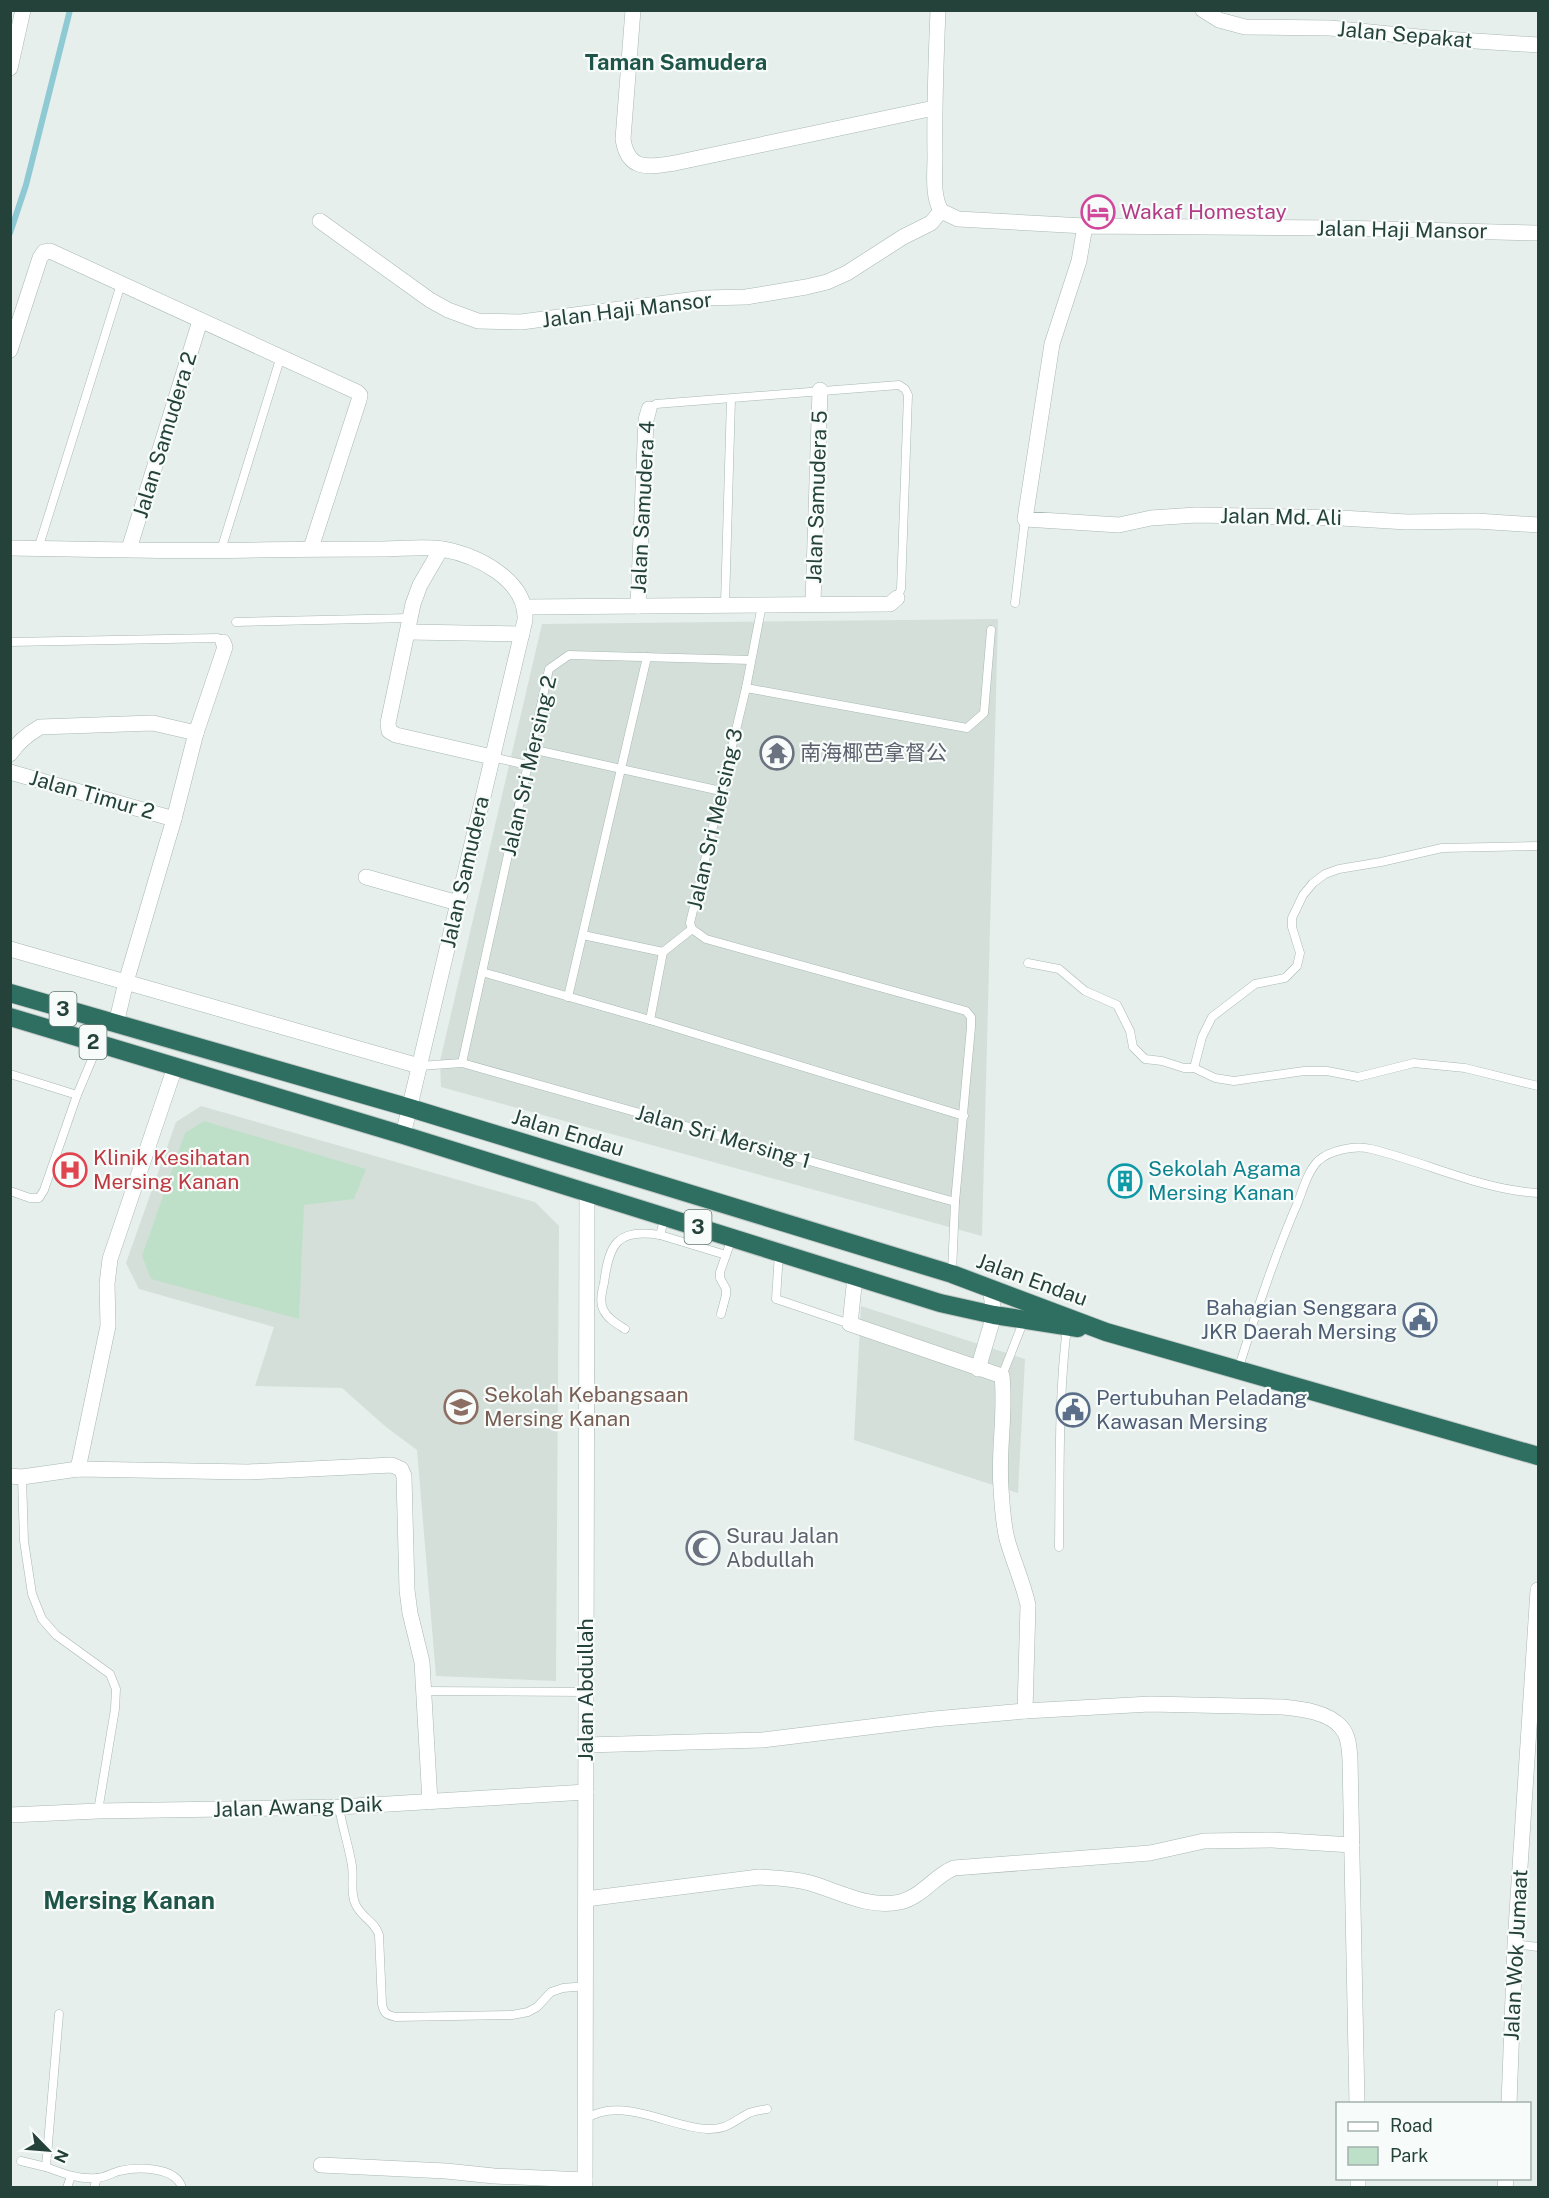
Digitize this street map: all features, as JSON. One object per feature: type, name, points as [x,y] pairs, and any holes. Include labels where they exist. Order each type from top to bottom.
[{"type":"highway","name":"Jalan Endau","points":[[10,993],[410,1108],[952,1274],[1106,1332],[1539,1456]]},
{"type":"highway","name":"Jalan Endau","points":[[10,1017],[665,1217],[729,1247],[779,1253],[940,1303],[994,1315],[1106,1332]]},
{"type":"street","points":[[10,68],[22,10]]},
{"type":"street","points":[[633,10],[623,139],[625,153],[632,161],[643,166],[675,164],[934,108]]},
{"type":"street","points":[[938,10],[934,108],[935,197],[941,211]]},
{"type":"street","name":"Jalan Sepakat","points":[[1203,10],[1219,20],[1245,27],[1311,27],[1539,45]]},
{"type":"street","name":"Jalan Haji Mansor","points":[[320,221],[430,300],[448,310],[478,321],[521,322],[704,298],[746,297],[827,282],[847,273],[903,237],[931,223],[941,211],[958,219],[1085,226],[1338,228],[1539,233]]},
{"type":"street","points":[[1025,519],[1052,344],[1079,261],[1085,226]]},
{"type":"street","points":[[10,350],[40,258],[44,252],[50,251],[281,356],[360,395],[311,548]]},
{"type":"street","name":"Jalan Samudera 2","points":[[129,549],[200,321]]},
{"type":"street","name":"Jalan Samudera 5","points":[[813,603],[820,390]]},
{"type":"street","name":"Jalan Samudera 4","points":[[638,606],[646,420],[649,409]]},
{"type":"street","name":"Jalan Md. Ali","points":[[1025,519],[1119,525],[1151,518],[1196,515],[1407,522],[1476,521],[1539,525]]},
{"type":"street","points":[[10,548],[441,549],[480,562],[498,573],[517,589],[526,607],[890,604],[897,598]]},
{"type":"street","points":[[441,549],[412,604],[388,723],[389,731],[492,757]]},
{"type":"street","name":"Jalan Samudera","points":[[403,1136],[522,634],[526,607]]},
{"type":"street","points":[[409,625],[522,634]]},
{"type":"street","points":[[116,1024],[196,733],[225,647],[223,642]]},
{"type":"street","name":"Jalan Timur 2","points":[[10,754],[15,746],[40,727],[153,723],[196,733]]},
{"type":"street","name":"Jalan Timur 2","points":[[10,772],[174,819]]},
{"type":"street","points":[[366,877],[458,903]]},
{"type":"street","points":[[10,949],[419,1066]]},
{"type":"street","points":[[78,1469],[108,1326],[107,1284],[110,1259],[175,1067]]},
{"type":"street","name":"Jalan Abdullah","points":[[585,2184],[587,1193]]},
{"type":"street","points":[[855,1277],[850,1324],[1002,1376],[1004,1395],[1000,1436],[1000,1486],[1006,1538],[1025,1588],[1028,1605],[1025,1711]]},
{"type":"street","points":[[978,1369],[994,1315],[990,1287]]},
{"type":"street","points":[[16,1477],[78,1469],[248,1472],[392,1465],[401,1469],[404,1476],[407,1590],[422,1662],[430,1802]]},
{"type":"street","name":"Jalan Wok Jumaat","points":[[1509,2102],[1515,1944],[1539,1590]]},
{"type":"street","points":[[586,1745],[762,1740],[934,1719],[1150,1704],[1283,1707],[1319,1714],[1341,1727],[1347,1738],[1350,1759],[1357,2102]]},
{"type":"street","name":"Jalan Awang Daik","points":[[10,1815],[98,1811],[339,1807],[586,1792]]},
{"type":"street","points":[[586,1899],[759,1877],[785,1878],[809,1883],[860,1900],[882,1903],[899,1902],[927,1888],[946,1871],[954,1868],[1150,1852],[1204,1841],[1272,1840],[1352,1845]]},
{"type":"street","points":[[321,2165],[446,2171],[585,2184]]},
{"type":"lane","points":[[38,549],[122,284]]},
{"type":"lane","points":[[220,550],[281,356]]},
{"type":"lane","points":[[649,409],[657,404],[820,390],[899,385],[905,389],[908,395],[901,589],[897,598]]},
{"type":"lane","points":[[724,604],[731,399]]},
{"type":"lane","points":[[1015,603],[1025,519]]},
{"type":"lane","name":"Jalan Sri Mersing 3","points":[[763,604],[746,688],[690,922],[692,929],[706,939],[966,1011],[970,1017],[971,1027],[964,1116]]},
{"type":"lane","points":[[236,622],[409,625]]},
{"type":"lane","points":[[746,688],[967,728],[984,713],[991,630]]},
{"type":"lane","points":[[10,642],[218,638],[223,642]]},
{"type":"lane","name":"Jalan Sri Mersing 2","points":[[462,1063],[549,669],[569,655],[751,660]]},
{"type":"lane","points":[[568,997],[646,657]]},
{"type":"lane","points":[[531,749],[722,791]]},
{"type":"lane","points":[[492,757],[527,765]]},
{"type":"lane","points":[[1194,1068],[1202,1037],[1212,1017],[1255,984],[1286,978],[1297,966],[1300,953],[1292,927],[1292,918],[1303,895],[1325,874],[1442,848],[1539,846]]},
{"type":"lane","points":[[650,1020],[663,952],[692,929]]},
{"type":"lane","points":[[583,935],[663,952]]},
{"type":"lane","points":[[1028,963],[1059,969],[1085,991],[1117,1005],[1130,1031],[1133,1047],[1145,1059],[1162,1061],[1184,1068],[1194,1068],[1215,1078],[1234,1081],[1304,1071],[1327,1071],[1358,1077],[1414,1063],[1465,1068],[1539,1086]]},
{"type":"lane","points":[[482,972],[650,1020],[964,1116],[955,1202],[952,1274]]},
{"type":"lane","points":[[10,1191],[30,1198],[39,1197],[44,1190],[77,1095],[98,1044]]},
{"type":"lane","name":"Jalan Sri Mersing 1","points":[[419,1066],[462,1063],[955,1202]]},
{"type":"lane","points":[[10,1074],[77,1095]]},
{"type":"lane","points":[[1238,1370],[1279,1246],[1310,1173],[1318,1161],[1334,1152],[1367,1148],[1496,1187],[1539,1193]]},
{"type":"lane","points":[[660,1235],[665,1217]]},
{"type":"lane","points":[[625,1329],[612,1321],[604,1312],[601,1303],[607,1261],[617,1243],[634,1232],[729,1247],[720,1272],[720,1278],[726,1289],[721,1314]]},
{"type":"lane","points":[[779,1253],[776,1299],[850,1324]]},
{"type":"lane","points":[[1002,1376],[1024,1320]]},
{"type":"lane","points":[[1059,1547],[1061,1410],[1067,1327]]},
{"type":"lane","points":[[16,1477],[32,1594],[42,1619],[56,1635],[110,1674],[116,1689],[115,1709],[98,1811]]},
{"type":"lane","points":[[424,1691],[586,1692]]},
{"type":"lane","points":[[339,1807],[353,1869],[352,1893],[355,1904],[362,1915],[377,1928],[380,1935],[382,2004],[383,2011],[387,2015],[396,2018],[512,2015],[528,2012],[537,2007],[551,1992],[585,1986]]},
{"type":"lane","points":[[1515,1944],[1539,1947]]},
{"type":"lane","points":[[46,2167],[59,2014]]},
{"type":"lane","points":[[585,2119],[602,2111],[619,2111],[636,2113],[689,2127],[719,2129],[730,2126],[751,2112],[767,2109]]},
{"type":"lane","points":[[21,2161],[71,2176],[97,2178],[121,2171],[145,2169],[173,2175],[182,2187]]},
{"type":"lane","points":[[67,2187],[71,2176]]},
{"type":"lane","points":[[94,2187],[97,2178]]},
{"type":"shaded area","points":[[998,619],[982,1236],[441,1087],[440,1061],[542,624]]},
{"type":"shaded area","name":"Sekolah Kebangsaan Mersing Kanan","points":[[201,1106],[535,1202],[559,1226],[556,1681],[436,1676],[417,1450],[386,1427],[342,1388],[255,1386],[274,1327],[139,1289],[126,1263],[176,1122]]},
{"type":"shaded area","points":[[861,1306],[1025,1359],[1018,1493],[854,1440]]},
{"type":"green space","points":[[204,1121],[366,1169],[354,1199],[304,1205],[299,1319],[151,1279],[142,1256],[185,1133]]},
{"type":"waterway","points":[[10,233],[26,185],[70,10]]},
{"type":"place","name":"Wakaf Homestay","points":[[1098,212]]},
{"type":"place","name":"南海椰芭拿督公","points":[[777,753]]},
{"type":"place","name":"Klinik Kesihatan Mersing Kanan","points":[[70,1170]]},
{"type":"place","name":"Sekolah Agama Mersing Kanan","points":[[1125,1181]]},
{"type":"place","name":"Bahagian Senggara JKR Daerah Mersing","points":[[1420,1320]]},
{"type":"place","name":"Sekolah Kebangsaan Mersing Kanan","points":[[461,1407]]},
{"type":"place","name":"Pertubuhan Peladang Kawasan Mersing","points":[[1073,1410]]},
{"type":"place","name":"Surau Jalan Abdullah","points":[[703,1548]]},
{"type":"district","name":"Taman Samudera","points":[[676,62]]},
{"type":"district","name":"Mersing Kanan","points":[[129,1901]]}]
